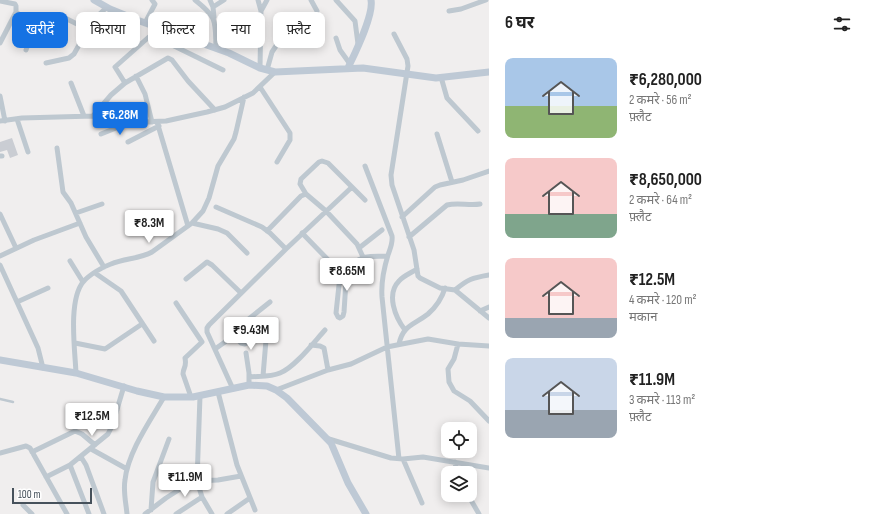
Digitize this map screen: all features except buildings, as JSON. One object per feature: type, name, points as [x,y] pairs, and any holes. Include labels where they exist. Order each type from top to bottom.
[{"type":"street","points":[[94,0],[148,24]]},
{"type":"street","points":[[145,23],[155,4],[152,0]]},
{"type":"street","points":[[195,0],[207,9],[214,18]]},
{"type":"street","points":[[210,0],[213,7],[216,48]]},
{"type":"street","points":[[213,7],[224,0]]},
{"type":"street","points":[[258,0],[261,11],[264,69]]},
{"type":"street","points":[[261,11],[267,0]]},
{"type":"street","points":[[311,0],[317,11]]},
{"type":"street","points":[[336,0],[355,21],[358,44]]},
{"type":"street","points":[[349,66],[371,10],[371,0]]},
{"type":"street","points":[[449,11],[467,7],[486,0]]},
{"type":"street","points":[[3,1],[15,4],[16,12]]},
{"type":"street","points":[[102,12],[107,7]]},
{"type":"street","points":[[0,43],[12,20]]},
{"type":"street","points":[[394,34],[408,63],[390,176],[402,217],[414,250],[420,278],[440,288],[455,290],[489,318]]},
{"type":"street","points":[[125,82],[116,70],[116,67],[148,38]]},
{"type":"street","points":[[336,38],[340,50],[349,66]]},
{"type":"street","points":[[209,45],[264,69],[275,72],[349,66],[428,78],[489,72]]},
{"type":"street","points":[[46,63],[69,58],[74,54],[77,48]]},
{"type":"street","points":[[178,48],[223,70]]},
{"type":"street","points":[[264,69],[275,48]]},
{"type":"street","points":[[93,116],[111,95],[125,82],[166,58],[170,58],[188,81],[215,110]]},
{"type":"street","points":[[0,96],[3,121],[17,118],[93,116],[156,123],[215,110],[244,98],[253,93],[275,72]]},
{"type":"street","points":[[136,76],[145,94],[156,123],[190,224]]},
{"type":"street","points":[[441,77],[447,98],[478,130]]},
{"type":"street","points":[[71,82],[84,116]]},
{"type":"street","points":[[260,87],[290,133],[290,140],[277,162]]},
{"type":"street","points":[[76,373],[74,306],[83,282],[104,267],[118,262],[146,256],[190,224],[203,211],[207,204],[218,166],[234,139],[244,98]]},
{"type":"street","points":[[17,118],[28,152]]},
{"type":"street","points":[[101,134],[121,126],[128,120]]},
{"type":"street","points":[[128,142],[156,123]]},
{"type":"street","points":[[437,134],[452,182]]},
{"type":"street","points":[[57,148],[63,192],[71,203],[86,237],[104,267]]},
{"type":"street","points":[[363,257],[360,248],[326,211],[306,194],[300,184],[301,179],[322,161],[328,163],[365,200]]},
{"type":"street","points":[[365,166],[393,240],[387,256],[381,290],[387,347],[401,459],[422,503]]},
{"type":"street","points":[[402,217],[435,187],[463,180],[489,171]]},
{"type":"street","points":[[233,389],[207,332],[207,328],[302,233],[352,187]]},
{"type":"street","points":[[267,231],[301,196],[306,194]]},
{"type":"street","points":[[76,213],[102,204]]},
{"type":"street","points":[[409,237],[447,204],[480,204]]},
{"type":"street","points":[[216,207],[267,231],[286,249]]},
{"type":"street","points":[[0,214],[16,248]]},
{"type":"street","points":[[0,256],[34,240],[80,223]]},
{"type":"street","points":[[190,224],[218,229],[226,233],[247,253]]},
{"type":"street","points":[[360,248],[382,230]]},
{"type":"street","points":[[302,233],[342,275],[346,284],[344,312],[343,316],[338,318],[336,314],[339,285],[342,275],[360,258],[387,256]]},
{"type":"street","points":[[70,261],[83,282]]},
{"type":"street","points":[[186,279],[207,262],[241,293]]},
{"type":"street","points":[[0,265],[38,348],[43,368]]},
{"type":"street","points":[[405,330],[398,321],[393,304],[393,290],[399,281],[417,269]]},
{"type":"street","points":[[95,273],[118,288],[154,341]]},
{"type":"street","points":[[455,290],[472,278],[489,275]]},
{"type":"street","points":[[17,302],[48,288]]},
{"type":"street","points":[[399,344],[400,338],[405,330],[428,314],[442,297],[446,288]]},
{"type":"street","points":[[215,349],[270,302]]},
{"type":"street","points":[[176,303],[202,342],[185,358],[186,366],[183,374],[191,397]]},
{"type":"street","points":[[480,311],[489,307]]},
{"type":"street","points":[[75,343],[105,349],[142,324]]},
{"type":"street","points":[[233,334],[241,343],[245,344],[269,327],[263,376]]},
{"type":"street","points":[[250,377],[277,374],[284,371],[293,364],[325,330]]},
{"type":"street","points":[[276,390],[328,370],[351,364],[387,347],[399,344],[428,339],[458,344],[489,346]]},
{"type":"street","points":[[458,344],[454,359],[448,369],[449,382],[454,392],[470,401],[489,421]]},
{"type":"street","points":[[311,345],[324,348],[328,370]]},
{"type":"street","points":[[246,353],[250,385]]},
{"type":"street","points":[[0,360],[76,373],[164,397],[191,397],[250,385],[267,386],[276,390],[329,439],[354,494],[366,514]]},
{"type":"street","points":[[46,477],[70,465],[96,445],[110,431],[124,386]]},
{"type":"street","points":[[218,392],[237,465],[255,510]]},
{"type":"street","points":[[200,396],[197,481],[202,497],[212,514]]},
{"type":"street","points":[[127,514],[124,484],[127,469],[140,440],[164,397]]},
{"type":"street","points":[[32,452],[75,431],[82,434],[96,445]]},
{"type":"street","points":[[151,510],[153,482],[169,439]]},
{"type":"street","points":[[329,439],[385,456],[401,459],[423,457],[489,468]]},
{"type":"street","points":[[0,453],[26,446],[30,448],[67,514]]},
{"type":"street","points":[[91,449],[127,469]]},
{"type":"street","points":[[81,457],[86,464],[104,514]]},
{"type":"street","points":[[455,462],[456,466]]},
{"type":"street","points":[[70,465],[89,514]]},
{"type":"street","points":[[145,514],[185,486],[197,481],[218,480],[241,476]]},
{"type":"street","points":[[176,514],[202,497]]},
{"type":"street","points":[[227,514],[250,498]]},
{"type":"street","points":[[472,502],[479,514]]},
{"type":"street","points":[[23,505],[32,514]]},
{"type":"lane","points":[[0,400],[13,402]]}]
